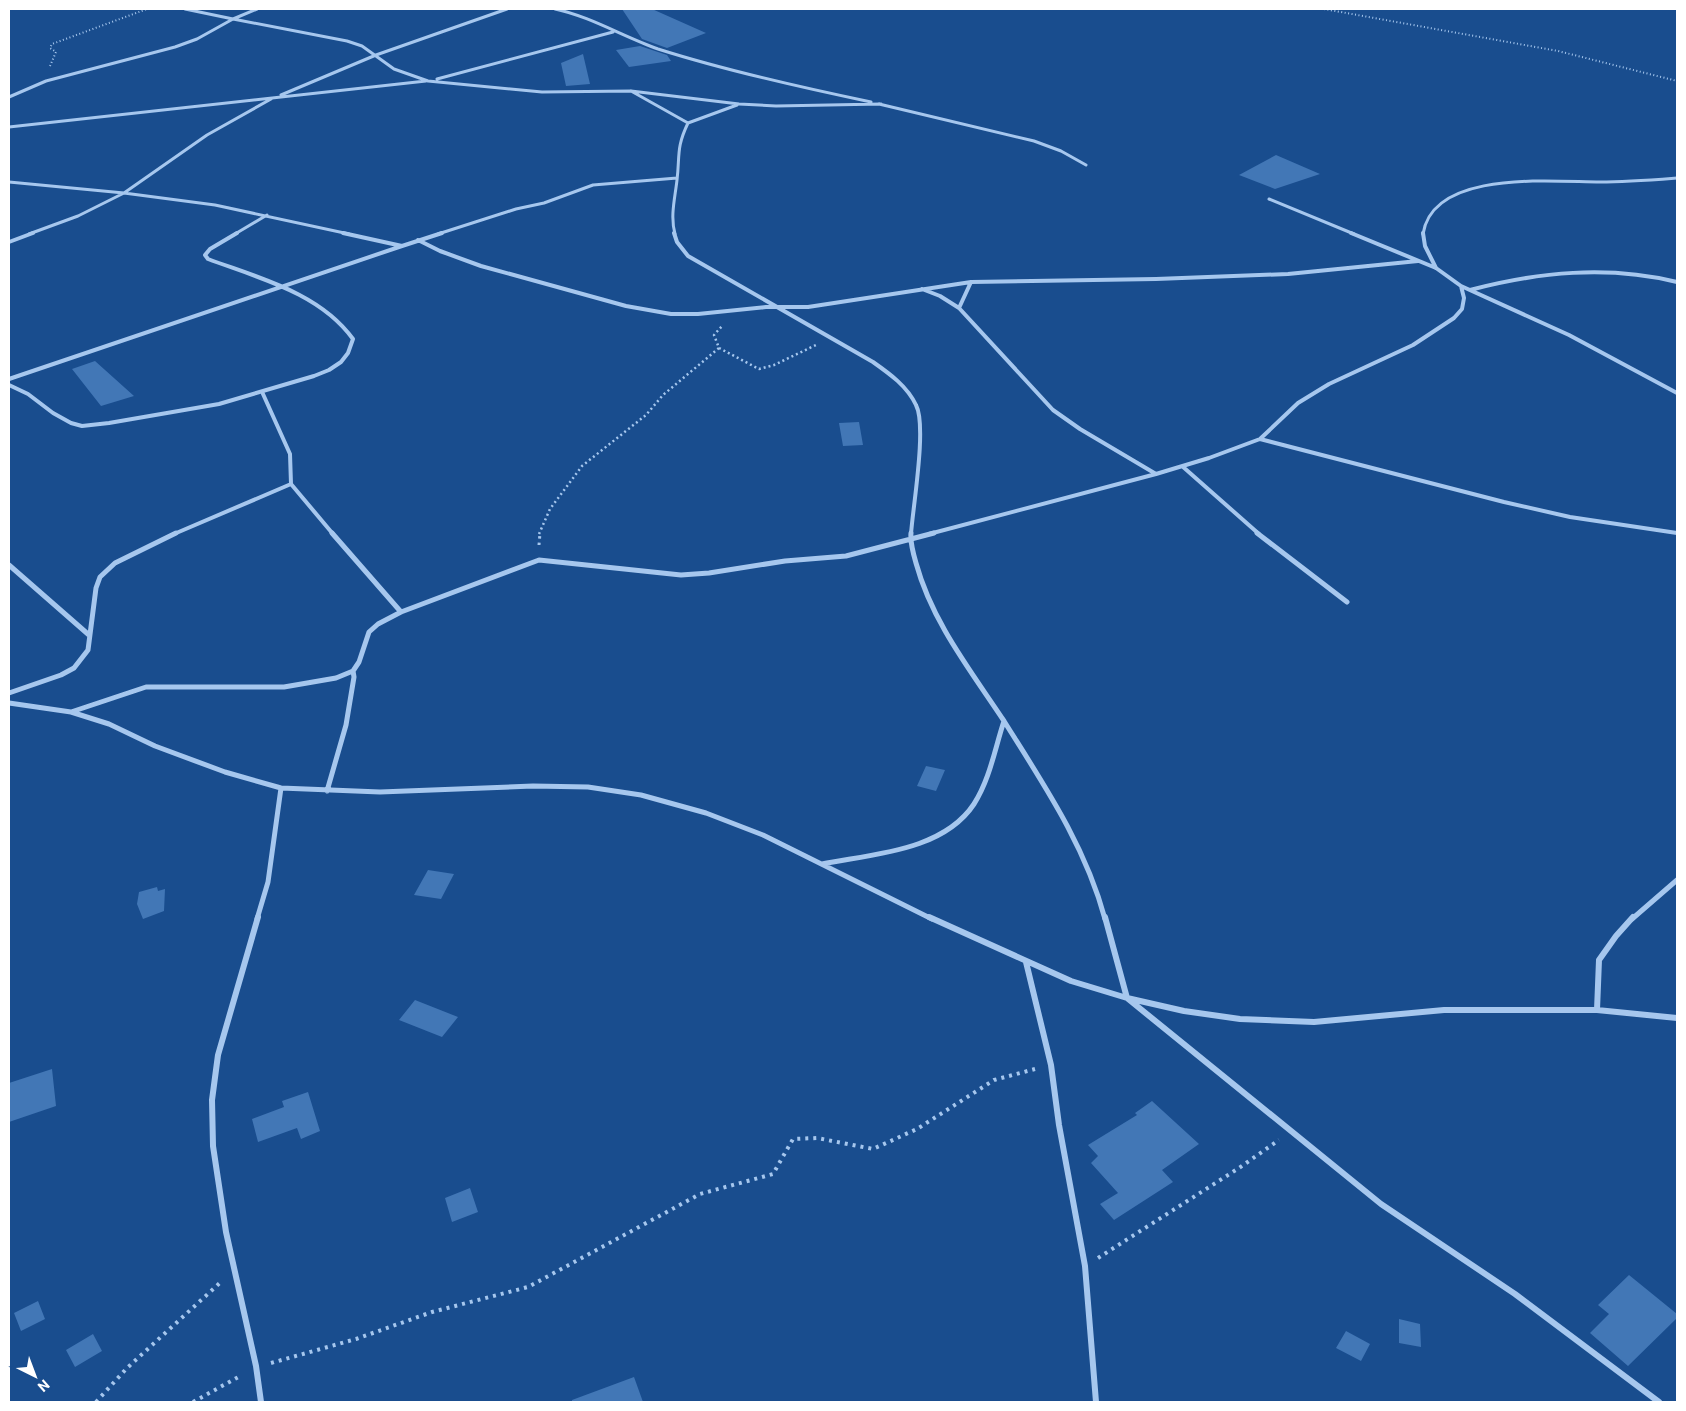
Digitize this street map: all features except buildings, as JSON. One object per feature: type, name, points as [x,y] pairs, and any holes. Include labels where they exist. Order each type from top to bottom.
[{"type":"street","points":[[185,9],[347,41],[362,46],[394,69],[428,81],[542,92],[631,91],[739,104],[815,106],[881,104]]},
{"type":"street","points":[[9,96],[24,92],[46,80],[175,47],[197,39],[233,19],[257,9]]},
{"type":"street","points":[[9,242],[78,216],[124,193],[207,135],[274,98],[376,55],[507,9]]},
{"type":"street","points":[[555,9],[578,16],[654,48],[712,66],[1024,138],[1056,148],[1077,158],[1086,165]]},
{"type":"street","points":[[9,127],[428,81],[479,70],[563,44],[613,32]]},
{"type":"street","points":[[631,91],[688,123]]},
{"type":"street","points":[[739,104],[688,123],[681,137],[677,154],[677,178],[672,210],[673,228],[677,242],[688,256],[832,337],[894,377],[907,390],[917,406],[921,428],[910,540],[921,581],[942,627],[1064,816],[1099,895],[1127,998],[1381,1204],[1515,1294],[1659,1402]]},
{"type":"street","points":[[9,379],[418,240],[516,209],[544,203],[592,185],[677,178]]},
{"type":"street","points":[[1436,268],[1426,246],[1423,233],[1436,207],[1459,192],[1501,184],[1613,182],[1677,178]]},
{"type":"street","points":[[9,182],[124,193],[215,205],[402,246]]},
{"type":"street","points":[[1270,199],[1421,260],[1461,286],[1569,335],[1677,393]]},
{"type":"street","points":[[9,385],[22,390],[60,419],[70,424],[82,426],[159,415],[263,394],[338,365],[351,349],[353,339],[338,318],[328,310],[280,287],[208,259],[205,255],[210,249],[267,215]]},
{"type":"street","points":[[418,240],[440,251],[474,263],[644,311],[671,314],[698,314],[831,304],[922,288],[971,282],[1288,274],[1332,271],[1421,260]]},
{"type":"street","points":[[1469,290],[1516,280],[1600,270],[1637,273],[1677,282]]},
{"type":"street","points":[[959,308],[971,282]]},
{"type":"street","points":[[71,712],[146,687],[284,687],[336,678],[352,671],[359,662],[368,632],[378,624],[401,612],[539,560],[681,575],[709,573],[785,561],[846,556],[1156,474],[1260,439],[1298,403],[1329,384],[1413,345],[1454,318],[1462,309],[1464,298],[1461,286]]},
{"type":"street","points":[[922,288],[940,296],[959,308],[1058,414],[1156,474]]},
{"type":"street","points":[[263,394],[290,454],[291,484],[301,498],[401,612]]},
{"type":"street","points":[[1260,439],[1504,502],[1570,517],[1677,533]]},
{"type":"street","points":[[1182,466],[1264,538],[1347,602]]},
{"type":"street","points":[[9,693],[61,675],[74,668],[88,650],[96,588],[100,577],[115,563],[178,532],[291,484]]},
{"type":"street","points":[[9,565],[89,635]]},
{"type":"street","points":[[327,791],[346,725],[354,677],[352,671]]},
{"type":"street","points":[[9,703],[71,712],[109,724],[155,746],[225,772],[281,788],[380,792],[533,786],[588,787],[641,795],[706,813],[763,835],[922,914],[1071,981],[1127,998],[1184,1011],[1240,1019],[1314,1022],[1444,1010],[1596,1010],[1677,1018]]},
{"type":"street","points":[[822,864],[914,845],[937,836],[956,824],[974,805],[1004,721]]},
{"type":"street","points":[[261,1402],[256,1366],[234,1271],[214,1155],[212,1100],[218,1055],[268,882],[281,788]]},
{"type":"street","points":[[1596,1010],[1599,960],[1616,936],[1637,913],[1677,880]]},
{"type":"street","points":[[1026,962],[1051,1065],[1060,1134],[1085,1266],[1096,1402]]},
{"type":"path","points":[[46,80],[56,52],[50,48],[52,44],[147,9]]},
{"type":"path","points":[[1324,9],[1558,51],[1677,81]]},
{"type":"path","points":[[726,323],[714,335],[719,348],[760,369],[774,366],[832,337]]},
{"type":"path","points":[[539,560],[539,534],[550,509],[582,466],[646,415],[664,395],[719,348]]},
{"type":"path","points":[[193,1402],[256,1366],[301,1356],[432,1312],[528,1287],[700,1194],[773,1174],[793,1139],[817,1138],[873,1149],[918,1129],[994,1080],[1051,1065]]},
{"type":"path","points":[[1085,1266],[1290,1132]]},
{"type":"path","points":[[96,1402],[127,1368],[234,1271]]}]
